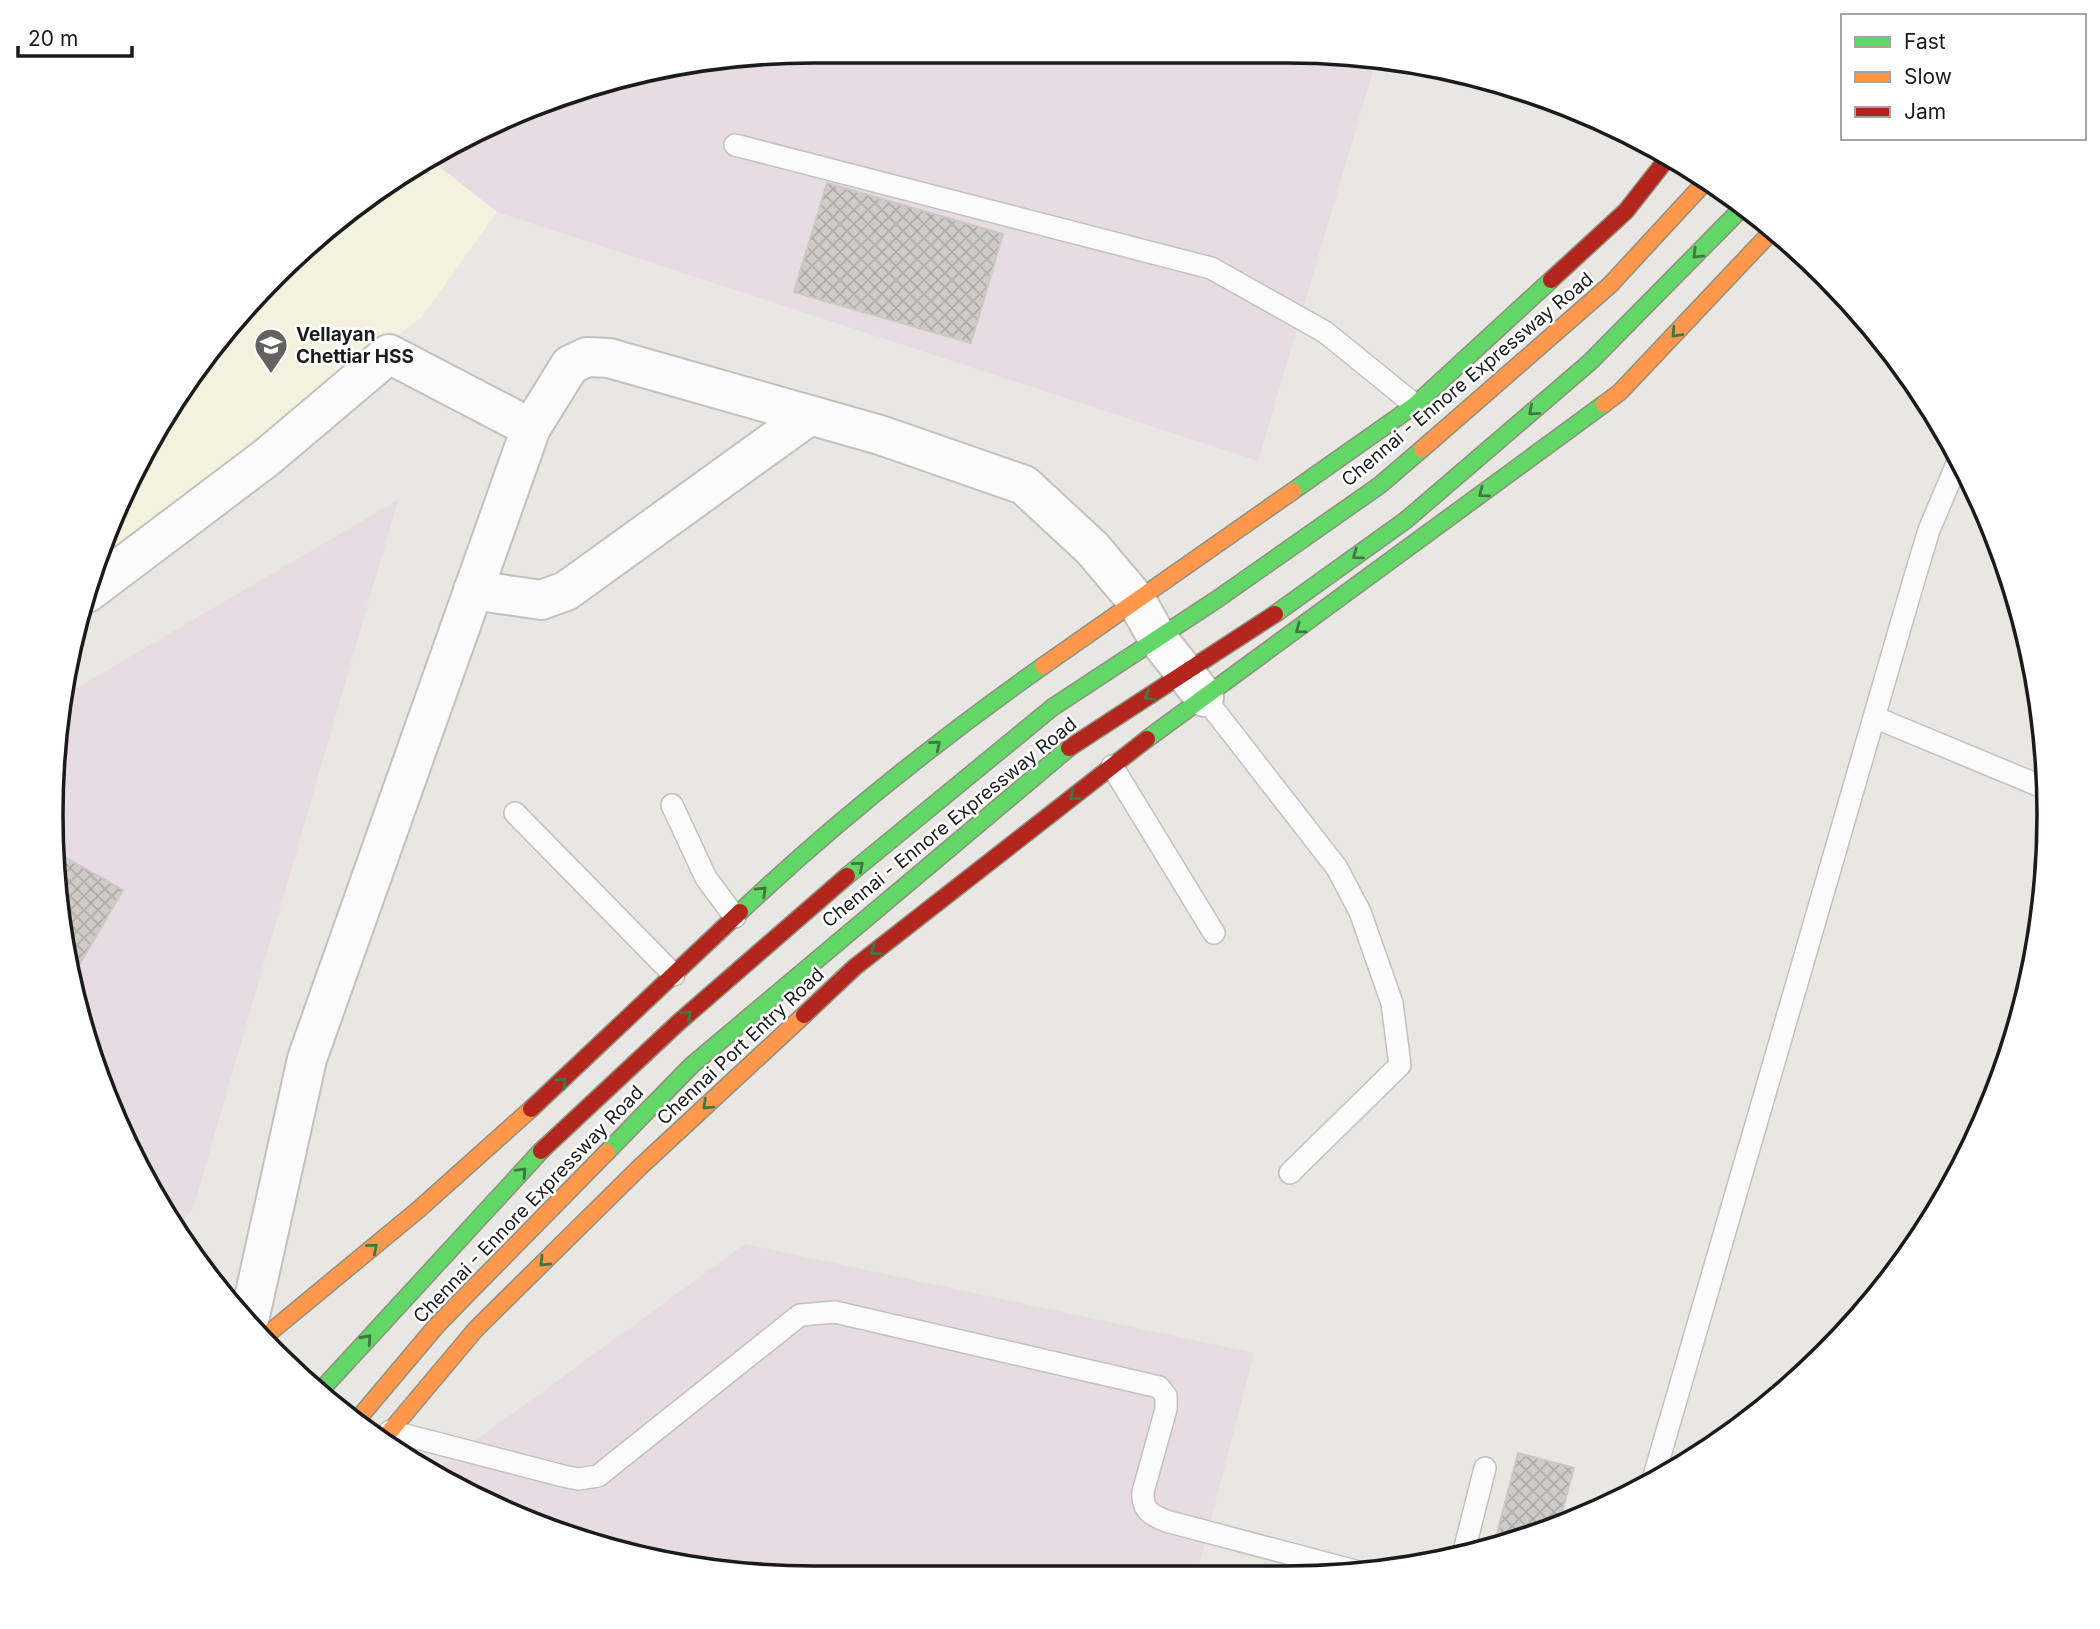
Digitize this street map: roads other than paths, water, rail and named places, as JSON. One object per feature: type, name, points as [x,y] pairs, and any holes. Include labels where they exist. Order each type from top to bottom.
[{"type":"street","points":[[270,1332],[418,1210],[584,1062],[774,880],[958,726],[1415,405],[1626,211],[1662,165]]},
{"type":"street","name":"Chennai - Ennore Expressway Road","points":[[326,1386],[539,1153],[679,1022],[868,858],[1053,707],[1158,639],[1380,485],[1610,285],[1700,188]]},
{"type":"street","name":"Chennai - Ennore Expressway Road","points":[[361,1414],[438,1324],[692,1065],[1074,744],[1195,685],[1248,633],[1406,520],[1590,362],[1737,214]]},
{"type":"street","points":[[251,1312],[307,1059],[531,428],[569,365],[587,357],[609,358],[880,435],[1024,485],[1092,548],[1136,600],[1158,639],[1195,685],[1304,626],[1620,392],[1766,237]]},
{"type":"street","points":[[100,583],[266,458],[389,354],[531,428]]},
{"type":"street","points":[[473,590],[541,600],[566,591],[810,415]]},
{"type":"street","name":"Chennai Port Entry Road","points":[[389,1433],[476,1329],[640,1167],[855,967],[1166,724],[1195,685]]},
{"type":"lane","points":[[735,145],[1211,268],[1325,332],[1415,405]]},
{"type":"lane","points":[[1657,1467],[1928,530],[1953,472]]},
{"type":"lane","points":[[1195,685],[1337,868],[1360,912],[1392,1003],[1400,1065],[1290,1173]]},
{"type":"lane","points":[[1874,717],[2036,784]]},
{"type":"lane","points":[[1112,766],[1214,933]]},
{"type":"lane","points":[[672,805],[706,878],[735,917]]},
{"type":"lane","points":[[515,813],[674,975]]},
{"type":"lane","points":[[398,1440],[578,1479],[598,1476],[800,1315],[835,1312],[1159,1387],[1164,1390],[1166,1402],[1143,1492],[1143,1506],[1148,1512],[1166,1521],[1330,1564]]},
{"type":"lane","points":[[1466,1544],[1485,1468]]},
{"type":"place","name":"Vellayan Chettiar HSS","points":[[271,375]]}]
